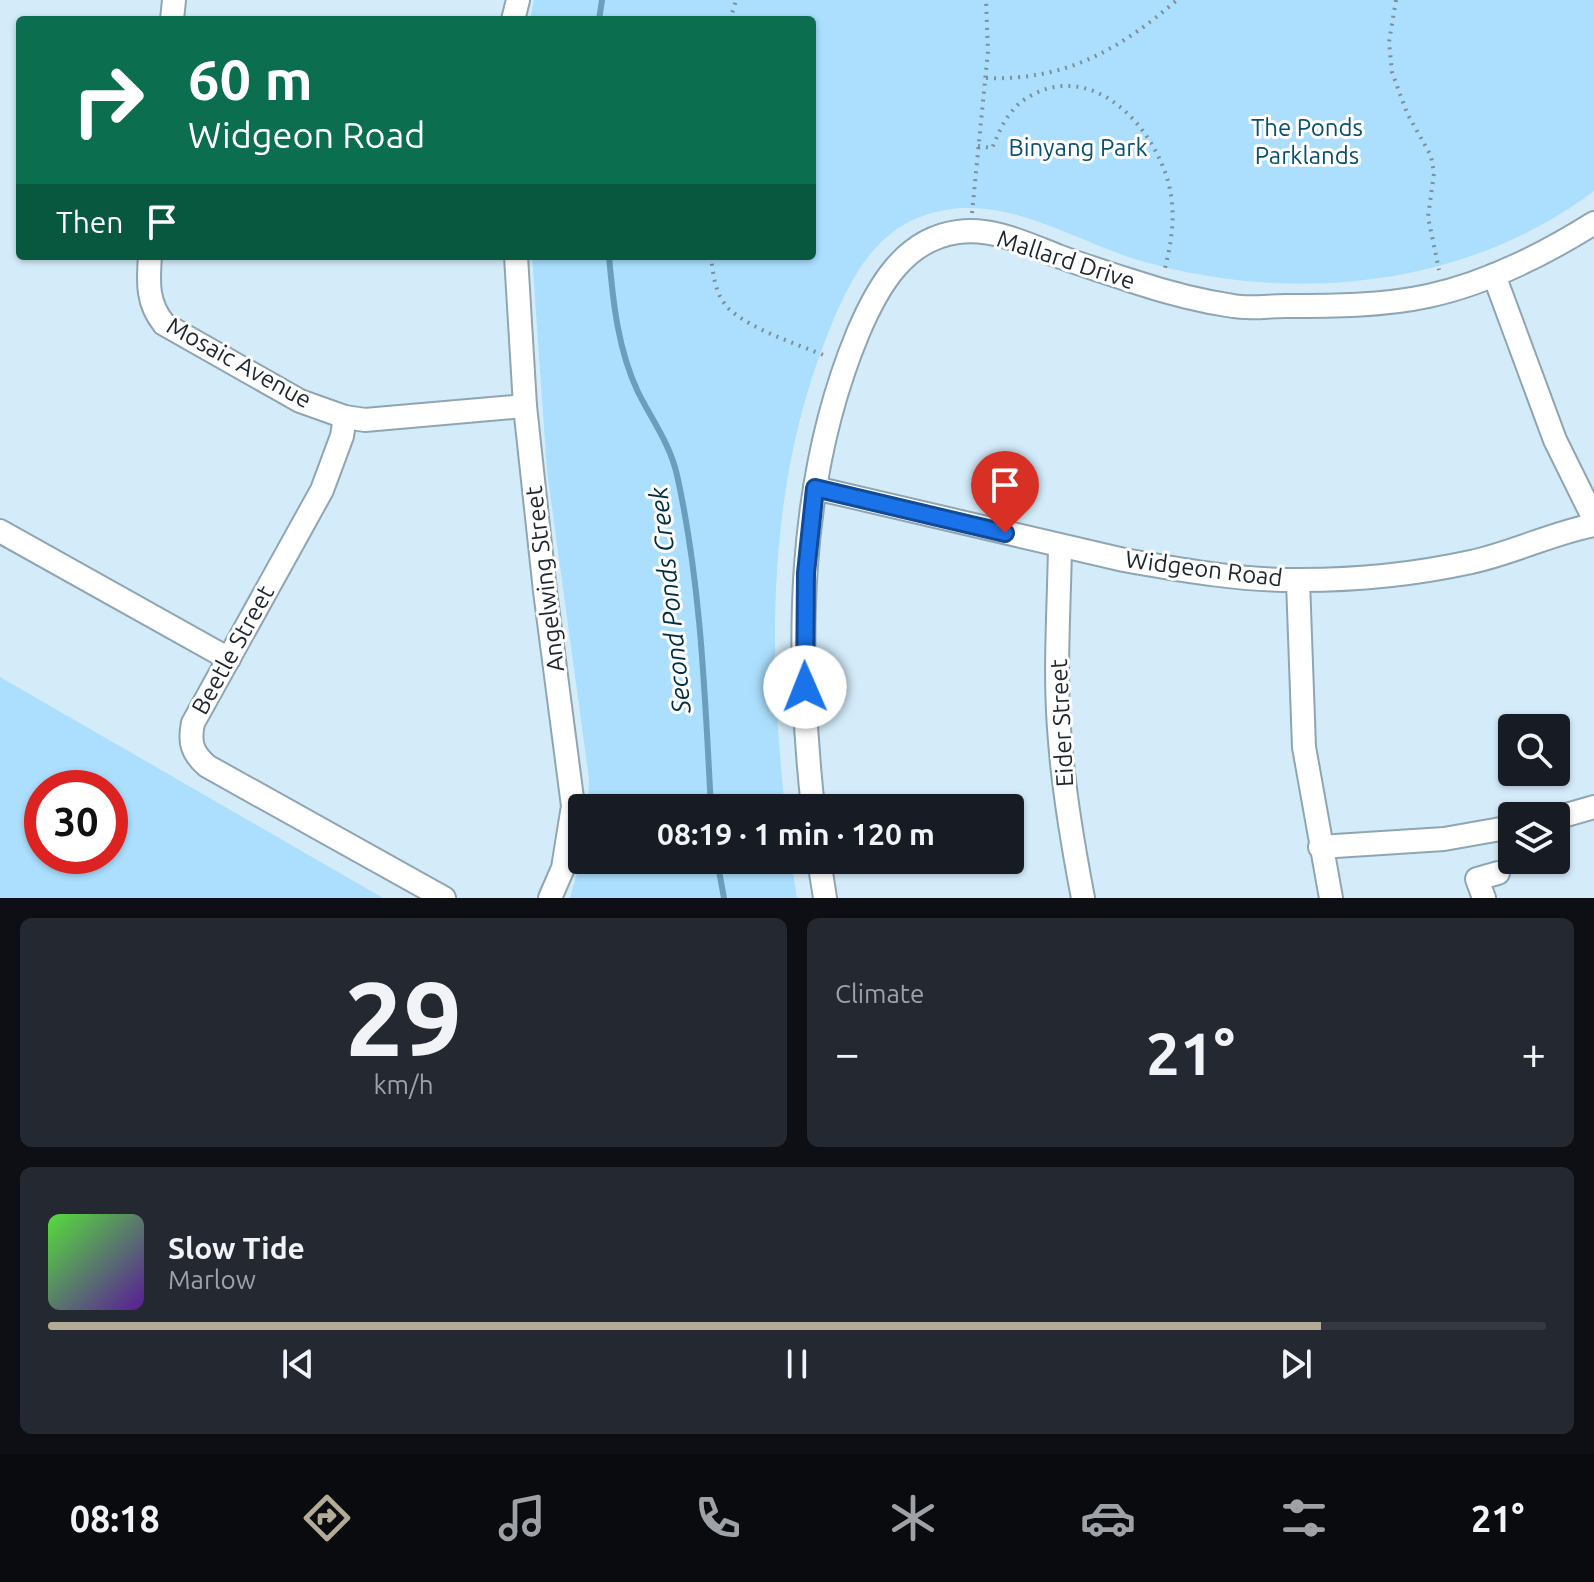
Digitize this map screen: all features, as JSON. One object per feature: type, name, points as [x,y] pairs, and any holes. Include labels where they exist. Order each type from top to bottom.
[{"type":"street","name":"Mallard Drive","points":[[812,794],[804,666],[807,565],[815,488],[831,408],[848,358],[877,292],[890,272],[920,246],[955,232],[971,231],[1020,240],[1159,290],[1236,307],[1345,306],[1427,296],[1494,275],[1538,256],[1594,223]]},
{"type":"street","name":"Mosaic Avenue","points":[[150,260],[149,297],[154,311],[164,324],[300,401],[345,417],[365,420],[525,406]]},
{"type":"street","name":"Angelwing Street","points":[[516,260],[525,406],[573,806],[568,848],[550,898]]},
{"type":"street","points":[[1494,275],[1555,440],[1594,519]]},
{"type":"street","name":"Beetle Street","points":[[345,417],[339,445],[322,490],[193,723],[190,736],[196,757],[215,770],[444,898]]},
{"type":"street","name":"Widgeon Road","points":[[815,488],[1060,546],[1175,569],[1298,581],[1354,578],[1471,562],[1594,525]]},
{"type":"street","points":[[0,531],[229,659]]},
{"type":"street","name":"Eider Street","points":[[1060,546],[1059,739],[1083,898]]},
{"type":"street","points":[[1298,581],[1304,747],[1331,898]]},
{"type":"street","points":[[1570,814],[1594,807]]},
{"type":"street","points":[[1320,847],[1444,839],[1498,829]]},
{"type":"street","points":[[1484,898],[1477,879],[1498,873]]},
{"type":"street","points":[[821,874],[825,898]]},
{"type":"path","points":[[971,231],[986,78],[989,31],[986,0]]},
{"type":"path","points":[[986,78],[1031,77],[1085,62],[1122,43],[1177,0]]},
{"type":"path","points":[[1396,0],[1389,42],[1392,72],[1407,113],[1431,156],[1434,173],[1428,217],[1439,270]]},
{"type":"path","points":[[978,146],[992,148],[1013,109],[1034,93],[1051,87],[1086,88],[1113,102],[1132,119],[1154,148],[1171,196],[1172,234],[1159,290]]},
{"type":"path","points":[[712,260],[717,290],[728,308],[751,323],[826,356]]},
{"type":"green space","name":"The Ponds Parklands","points":[[534,0],[1594,0],[1594,191],[1544,224],[1490,249],[1433,267],[1375,279],[1316,284],[1256,282],[1196,274],[1138,260],[1031,219],[986,209],[936,212],[912,220],[875,248],[848,288],[807,393],[793,451],[777,569],[775,629],[784,794],[588,794],[589,779],[547,471],[532,260],[816,260],[816,16],[531,16]]},
{"type":"green space","points":[[0,677],[383,898],[0,898]]},
{"type":"green space","points":[[577,874],[793,874],[797,898],[570,898]]},
{"type":"waterway","name":"Second Ponds Creek","points":[[600,16],[602,0]]},
{"type":"waterway","name":"Second Ponds Creek","points":[[609,260],[626,360],[638,392],[670,453],[685,516],[701,640],[710,794]]},
{"type":"waterway","name":"Second Ponds Creek","points":[[720,874],[724,898]]},
{"type":"route","points":[[805,687],[806,573],[815,488],[1005,533]]},
{"type":"park label","name":"Binyang Park","points":[[1078,148]]}]
